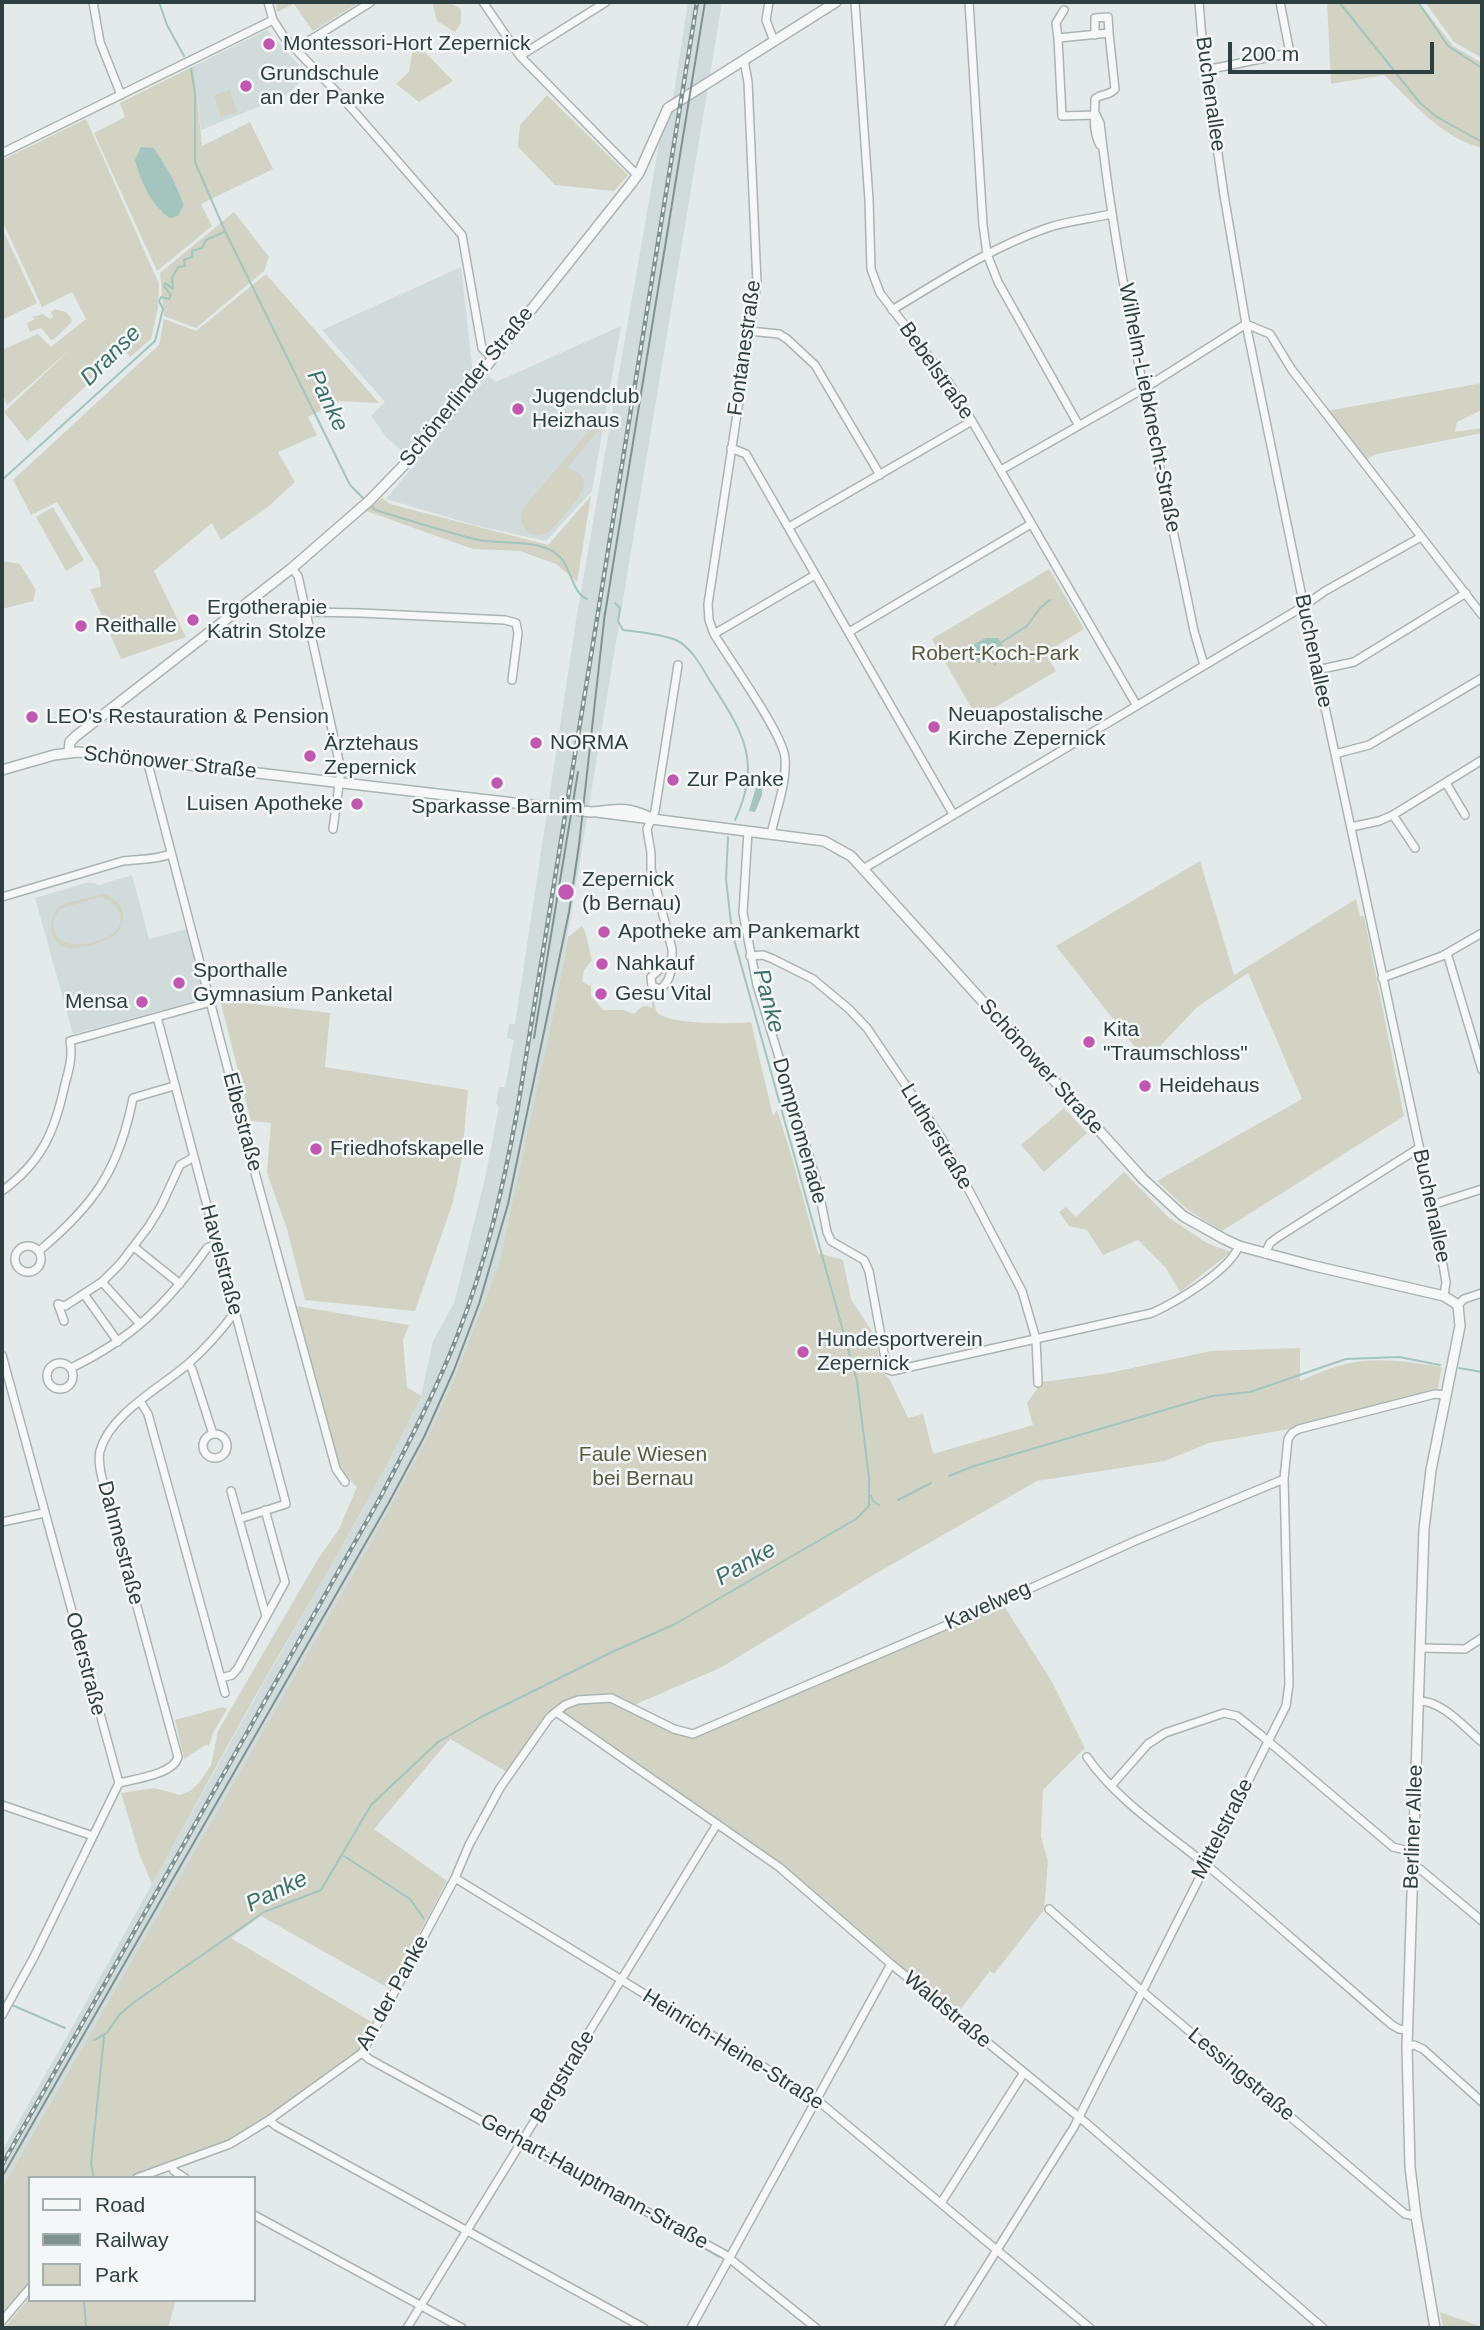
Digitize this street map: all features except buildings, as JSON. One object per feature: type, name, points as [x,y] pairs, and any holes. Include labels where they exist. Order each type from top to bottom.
[{"type":"street","points":[[93,2],[100,42],[121,95]]},
{"type":"street","points":[[268,2],[273,20],[296,50],[346,102],[462,235],[482,348],[493,359]]},
{"type":"street","points":[[296,50],[370,2]]},
{"type":"street","points":[[483,2],[520,56],[633,171],[639,173]]},
{"type":"street","points":[[520,56],[606,2]]},
{"type":"street","points":[[769,2],[766,20],[774,41]]},
{"type":"street","name":"Schönerlinder Straße","points":[[69,752],[70,742],[76,736],[292,568],[368,502],[407,463],[493,359],[639,173],[668,108],[836,2]]},
{"type":"street","name":"Bebelstraße","points":[[855,2],[871,269],[880,293],[949,383],[1137,706]]},
{"type":"street","points":[[969,2],[987,254],[998,282],[1078,424]]},
{"type":"street","name":"Buchenallee","points":[[1199,2],[1206,70],[1246,324],[1446,1282],[1460,1326]]},
{"type":"street","points":[[1206,70],[1290,53],[1280,2]]},
{"type":"street","points":[[1064,10],[1056,23],[1062,116],[1096,115],[1096,97],[1112,93],[1115,89],[1108,17],[1095,18],[1095,35]]},
{"type":"street","points":[[2,151],[273,20]]},
{"type":"street","points":[[1058,38],[1109,33]]},
{"type":"street","name":"Fontanestraße","points":[[714,634],[709,620],[708,590],[757,283],[748,82],[744,60]]},
{"type":"street","name":"Wilhelm-Liebknecht-Straße","points":[[1096,115],[1096,136],[1103,149],[1111,214],[1144,388],[1194,631],[1204,665]]},
{"type":"street","points":[[892,310],[987,254],[1048,228],[1111,214]]},
{"type":"street","points":[[1000,470],[1144,388],[1246,324],[1270,334],[1292,370],[1482,615]]},
{"type":"street","points":[[749,331],[779,334],[815,365],[880,475]]},
{"type":"street","points":[[789,527],[972,421]]},
{"type":"street","points":[[731,448],[746,454],[953,814]]},
{"type":"street","points":[[849,632],[1031,524]]},
{"type":"street","points":[[863,869],[1325,591],[1421,537]]},
{"type":"street","points":[[292,568],[298,576],[341,770],[333,829]]},
{"type":"street","points":[[771,834],[785,771],[785,755],[770,723],[714,634],[815,575]]},
{"type":"street","points":[[1317,670],[1353,662],[1466,593]]},
{"type":"street","points":[[306,612],[505,620],[516,623],[518,633],[513,680]]},
{"type":"street","points":[[672,958],[672,948],[652,877],[647,829],[655,811],[678,665]]},
{"type":"street","points":[[1335,754],[1369,745],[1482,678]]},
{"type":"street","name":"Schönower Straße","points":[[2,771],[69,752],[597,811],[824,841],[851,856],[1143,1178],[1183,1216],[1239,1246],[1451,1300]]},
{"type":"street","name":"Elbestraße","points":[[147,760],[336,1469],[345,1482]]},
{"type":"street","points":[[1351,827],[1393,815],[1482,760]]},
{"type":"street","points":[[1446,783],[1465,815]]},
{"type":"street","points":[[1393,815],[1415,848]]},
{"type":"street","name":"Dompromenade","points":[[748,831],[743,913],[750,956],[765,1014],[817,1182],[827,1232],[831,1241],[864,1260],[869,1271],[887,1369],[892,1371],[1036,1339]]},
{"type":"street","points":[[2,897],[123,861],[155,859],[171,854]]},
{"type":"street","points":[[1382,978],[1447,953],[1482,933]]},
{"type":"street","points":[[1447,953],[1482,1070]]},
{"type":"street","name":"Lutherstraße","points":[[750,956],[763,955],[773,959],[813,979],[836,997],[867,1028],[942,1139],[1022,1291],[1036,1339],[1038,1383]]},
{"type":"street","points":[[2,1191],[28,1169],[50,1137],[70,1063],[70,1041],[211,1002]]},
{"type":"street","name":"Havelstraße","points":[[156,1017],[286,1504],[265,1510]]},
{"type":"street","points":[[39,1251],[86,1207],[104,1182],[117,1158],[128,1126],[133,1098],[174,1086]]},
{"type":"street","points":[[1265,1254],[1270,1243],[1278,1237],[1419,1148]]},
{"type":"street","points":[[64,1321],[58,1304],[65,1306],[102,1282],[134,1247],[161,1206],[180,1165],[194,1157]]},
{"type":"street","points":[[1432,1205],[1482,1189]]},
{"type":"street","points":[[71,1368],[102,1353],[140,1324],[162,1305],[207,1248],[216,1244]]},
{"type":"street","points":[[1036,1339],[1152,1314],[1179,1301],[1233,1257],[1239,1246]]},
{"type":"street","points":[[134,1247],[180,1284]]},
{"type":"street","points":[[102,1282],[140,1324]]},
{"type":"street","points":[[1451,1300],[1482,1293]]},
{"type":"street","points":[[84,1294],[118,1342]]},
{"type":"street","name":"Dahmestraße","points":[[119,1783],[169,1770],[176,1764],[178,1757],[99,1464],[102,1447],[123,1416],[188,1364],[218,1334],[235,1312]]},
{"type":"street","name":"Berliner Allee","points":[[1435,2328],[1410,2167],[1407,2046],[1426,1498],[1460,1326]]},
{"type":"street","name":"Oderstraße","points":[[2,1355],[119,1783]]},
{"type":"street","points":[[188,1364],[213,1434]]},
{"type":"street","name":"Mittelstraße","points":[[948,2328],[1079,2117],[1205,1864],[1282,1717],[1288,1695],[1284,1479],[1288,1439],[1300,1429],[1435,1394],[1445,1395]]},
{"type":"street","points":[[140,1401],[148,1414],[225,1693]]},
{"type":"street","name":"Kavelweg","points":[[556,1712],[578,1700],[611,1698],[674,1729],[693,1734],[1135,1541],[1284,1479]]},
{"type":"street","points":[[231,1491],[266,1616]]},
{"type":"street","points":[[221,1678],[232,1675],[238,1668],[285,1582],[265,1510],[239,1518]]},
{"type":"street","points":[[2,1522],[44,1513]]},
{"type":"street","points":[[1421,1648],[1465,1649],[1482,1638]]},
{"type":"street","points":[[1419,1701],[1437,1705],[1482,1742]]},
{"type":"street","name":"Waldstraße","points":[[556,1712],[779,1867],[891,1964],[1079,2117],[1323,2328]]},
{"type":"street","name":"An der Panke","points":[[143,2176],[230,2144],[270,2120],[362,2053],[500,1788],[556,1712]]},
{"type":"street","points":[[1111,1786],[1148,1744],[1165,1733],[1224,1713],[1237,1716],[1393,1847],[1413,1852]]},
{"type":"street","points":[[1087,1757],[1111,1786],[1392,2025],[1408,2030]]},
{"type":"street","points":[[2,2013],[33,1959],[119,1783]]},
{"type":"street","points":[[2,1805],[93,1836]]},
{"type":"street","name":"Bergstraße","points":[[407,2328],[717,1824]]},
{"type":"street","points":[[1412,1869],[1420,1869],[1482,1921]]},
{"type":"street","name":"Heinrich-Heine-Straße","points":[[455,1878],[816,2099],[1090,2328]]},
{"type":"street","name":"Lessingstraße","points":[[1049,1909],[1405,2214],[1416,2216]]},
{"type":"street","points":[[691,2328],[891,1964]]},
{"type":"street","points":[[1407,2046],[1414,2045],[1423,2049],[1482,2102]]},
{"type":"street","name":"Gerhart-Hauptmann-Straße","points":[[362,2053],[731,2258],[816,2328]]},
{"type":"street","points":[[942,2203],[1023,2074]]},
{"type":"street","points":[[270,2120],[276,2126],[644,2328]]},
{"type":"street","points":[[172,2166],[174,2171],[183,2176]]},
{"type":"street","points":[[256,2216],[462,2328]]},
{"type":"street","points":[[2,2321],[28,2290]]},
{"type":"shaded area","points":[[688,2],[722,2],[555,1011],[499,1264],[456,1374],[395,1502],[2,2188],[2,2151],[362,1511],[421,1396],[433,1341],[454,1303],[486,1174],[499,1107],[496,1103],[499,1087],[505,1087],[514,1040],[507,1038],[509,1024],[515,1024],[577,614],[661,132],[671,112]]},
{"type":"shaded area","name":"Grundschule an der Panke","points":[[267,30],[308,75],[285,96],[201,130],[194,66]]},
{"type":"shaded area","points":[[141,147],[154,148],[172,177],[184,204],[178,216],[170,218],[148,192],[135,160]]},
{"type":"shaded area","points":[[461,267],[473,374],[404,453],[387,438],[371,416],[385,402],[322,330]]},
{"type":"shaded area","points":[[621,326],[592,491],[546,541],[478,526],[386,499],[488,376],[496,382]]},
{"type":"shaded area","points":[[986,638],[998,638],[1003,646],[992,657],[996,666],[991,658],[979,663],[960,656],[972,645]]},
{"type":"shaded area","points":[[759,777],[763,778],[762,795],[755,812],[749,811]]},
{"type":"shaded area","points":[[132,875],[149,939],[187,929],[203,994],[196,1001],[73,1034],[35,898],[89,882],[99,885]]},
{"type":"green space","points":[[276,2],[360,2],[313,31],[294,4],[277,12]]},
{"type":"green space","points":[[432,2],[449,2],[461,9],[461,23],[455,32],[437,21]]},
{"type":"green space","points":[[1327,2],[1419,2],[1453,46],[1482,63],[1482,148],[1441,128],[1384,75],[1331,84]]},
{"type":"green space","points":[[1425,2],[1482,2],[1482,58],[1454,42]]},
{"type":"green space","points":[[414,41],[453,81],[419,102],[396,84],[409,72]]},
{"type":"green space","points":[[194,66],[202,146],[250,122],[273,169],[201,204],[212,226],[157,271],[94,133],[125,117],[120,103]],"holes":[[[154,148],[184,203],[161,212],[138,170]]]},
{"type":"green space","points":[[230,90],[237,112],[221,117],[214,95]]},
{"type":"green space","points":[[547,95],[628,175],[614,191],[555,185],[518,147],[520,125]]},
{"type":"green space","points":[[86,119],[159,284],[158,308],[151,339],[130,357],[121,346],[119,355],[27,441],[4,412],[73,347],[7,405],[2,392],[2,350],[38,334],[51,347],[86,319],[72,292],[42,307],[2,220],[2,160]]},
{"type":"green space","points":[[234,212],[269,257],[264,271],[196,328],[164,316],[160,273]]},
{"type":"green space","points":[[2,228],[37,303],[2,320]]},
{"type":"green space","points":[[266,274],[379,403],[340,401],[308,417],[317,435],[278,452],[295,482],[269,506],[221,540],[212,523],[154,571],[186,637],[121,659],[90,589],[101,587],[99,571],[57,502],[31,515],[13,480],[159,345],[164,319],[196,331]]},
{"type":"green space","points":[[55,309],[66,312],[72,322],[51,340],[41,328],[30,332],[27,323],[35,319],[32,317],[43,314],[50,319],[53,317],[51,312]]},
{"type":"green space","points":[[1482,383],[1482,410],[1457,422],[1455,432],[1482,428],[1482,433],[1377,454],[1364,460],[1327,411]]},
{"type":"green space","points":[[595,424],[600,429],[567,468],[582,477],[584,483],[580,495],[550,531],[533,535],[522,524],[524,507]]},
{"type":"green space","points":[[591,496],[577,582],[556,564],[520,551],[473,549],[366,511],[382,498],[390,504],[548,545]]},
{"type":"green space","points":[[53,507],[84,560],[66,571],[36,517]]},
{"type":"green space","points":[[2,561],[20,564],[36,590],[33,601],[2,609]]},
{"type":"green space","name":"Robert-Koch-Park","points":[[1049,569],[1084,629],[1045,653],[1056,671],[977,718],[932,639]]},
{"type":"green space","points":[[1200,861],[1234,975],[1356,899],[1360,916],[1364,916],[1404,1116],[1222,1231],[1188,1210],[1157,1181],[1302,1099],[1248,973],[1197,1007],[1146,1061],[1056,946]]},
{"type":"green space","points":[[107,895],[122,908],[121,927],[114,935],[102,941],[78,948],[67,948],[55,940],[51,928],[54,915],[63,904]],"holes":[[[100,897],[116,907],[121,918],[112,934],[83,944],[67,943],[56,935],[54,922],[60,909]]]},
{"type":"green space","name":"Faule Wiesen bei Bernau","points":[[582,926],[584,929],[592,960],[584,970],[582,982],[591,986],[591,996],[603,1010],[623,1010],[634,1014],[642,1007],[652,1008],[652,996],[657,1012],[673,1019],[702,1023],[751,1022],[773,1116],[777,1110],[818,1253],[843,1260],[851,1299],[875,1336],[881,1370],[890,1380],[908,1418],[923,1414],[933,1454],[1033,1425],[1027,1403],[1042,1382],[1109,1373],[1211,1351],[1300,1348],[1300,1381],[1354,1362],[1379,1360],[1442,1367],[1437,1391],[1289,1429],[1209,1443],[1165,1461],[1037,1481],[875,1574],[720,1668],[634,1705],[632,1708],[692,1736],[1004,1606],[1051,1680],[1085,1748],[1043,1790],[1041,1837],[1048,1861],[1044,1910],[994,1974],[990,1971],[956,2015],[781,1865],[562,1711],[546,1716],[507,1772],[450,1739],[374,1829],[447,1881],[390,1989],[261,1916],[231,1938],[375,2024],[364,2045],[356,2055],[266,2120],[229,2141],[134,2176],[28,2176],[28,2285],[2,2316],[2,2188],[368,1548],[429,1435],[456,1374],[499,1264],[568,937]]},
{"type":"green space","points":[[220,1000],[330,1013],[325,1067],[468,1090],[462,1158],[453,1202],[415,1311],[305,1300],[287,1229],[267,1173],[271,1123],[251,1121]]},
{"type":"green space","points":[[1064,1108],[1087,1133],[1044,1172],[1021,1145]]},
{"type":"green space","points":[[1124,1172],[1168,1217],[1207,1243],[1231,1252],[1180,1292],[1166,1268],[1138,1240],[1103,1255],[1087,1230],[1069,1226],[1059,1212],[1066,1207],[1076,1217]]},
{"type":"green space","points":[[296,1306],[409,1325],[403,1340],[407,1387],[421,1396],[366,1504],[152,1884],[140,1856],[121,1793],[154,1788],[180,1795],[199,1783],[211,1765],[218,1731],[318,1559],[339,1529],[357,1487],[340,1470]]},
{"type":"green space","points":[[223,1707],[227,1709],[209,1746],[206,1745],[184,1759],[175,1720]]},
{"type":"green space","points":[[28,2299],[28,2302],[175,2302],[168,2328],[4,2328]]},
{"type":"green space","points":[[1440,2312],[1482,2327],[1482,2328],[1443,2328]]},
{"type":"waterway","name":"Panke","points":[[159,2],[167,25],[184,56]]},
{"type":"waterway","points":[[1339,2],[1420,103],[1437,117],[1482,142]]},
{"type":"waterway","points":[[1418,2],[1448,46],[1482,68]]},
{"type":"waterway","name":"Panke","points":[[191,69],[195,93],[195,162],[225,231],[350,485],[366,501]]},
{"type":"waterway","name":"Dranse","points":[[2,480],[155,341],[163,309],[159,301],[161,297],[169,299],[171,295],[164,286],[165,283],[173,289],[172,278],[178,267],[185,266],[184,260],[192,257],[192,251],[202,248],[206,240],[224,232]]},
{"type":"waterway","name":"Panke","points":[[370,505],[375,510],[466,537],[547,548],[560,557],[577,590],[587,599]]},
{"type":"waterway","points":[[1002,642],[1027,626],[1040,608],[1050,600]]},
{"type":"waterway","name":"Panke","points":[[615,603],[620,608],[618,621],[623,630],[670,638],[687,648],[700,664],[731,716],[745,747],[748,763],[743,799],[735,820]]},
{"type":"waterway","points":[[946,658],[960,656]]},
{"type":"waterway","name":"Panke","points":[[94,2040],[107,2033],[119,2015],[133,2003],[264,1912],[321,1890],[371,1805],[438,1742],[483,1716],[675,1624],[856,1519],[869,1506],[869,1478],[857,1381],[732,932],[726,879],[728,837]]},
{"type":"waterway","points":[[949,1476],[974,1466],[1212,1396],[1250,1392],[1346,1359],[1399,1357],[1440,1365]]},
{"type":"waterway","points":[[1459,1368],[1482,1372]]},
{"type":"waterway","points":[[898,1500],[931,1483]]},
{"type":"waterway","points":[[871,1496],[879,1505]]},
{"type":"waterway","points":[[344,1856],[410,1899],[424,1919]]},
{"type":"waterway","name":"Panke","points":[[12,2005],[65,2028]]},
{"type":"waterway","points":[[94,2176],[91,2164],[104,2037]]},
{"type":"waterway","points":[[525,2150],[551,2164]]},
{"type":"waterway","points":[[557,2168],[594,2188]]},
{"type":"waterway","points":[[604,2193],[661,2224]]},
{"type":"waterway","points":[[663,2225],[674,2231]]},
{"type":"waterway","points":[[680,2234],[695,2243]]},
{"type":"waterway","points":[[702,2247],[719,2257]]},
{"type":"waterway","points":[[84,2302],[86,2328]]},
{"type":"tram line","points":[[604,620],[705,2]]},
{"type":"tram line","points":[[2,2177],[388,1504],[424,1437],[454,1370],[479,1304],[508,1204],[569,912],[605,612]]},
{"type":"tram line","points":[[534,1038],[578,772]]},
{"type":"railway","points":[[2,2165],[380,1498],[440,1376],[477,1280],[500,1197],[517,1112],[697,2]]},
{"type":"place","name":"Montessori-Hort Zepernick","points":[[269,44]]},
{"type":"place","name":"Grundschule an der Panke","points":[[246,86]]},
{"type":"place","name":"Jugendclub Heizhaus","points":[[518,409]]},
{"type":"place","name":"Ergotherapie Katrin Stolze","points":[[193,620]]},
{"type":"place","name":"Reithalle","points":[[81,626]]},
{"type":"place","name":"LEO's Restauration & Pension","points":[[32,717]]},
{"type":"place","name":"Neuapostalische Kirche Zepernick","points":[[934,727]]},
{"type":"place","name":"NORMA","points":[[536,743]]},
{"type":"place","name":"Ärztehaus Zepernick","points":[[310,756]]},
{"type":"place","name":"Zur Panke","points":[[673,780]]},
{"type":"place","name":"Sparkasse Barnim","points":[[497,783]]},
{"type":"place","name":"Luisen Apotheke","points":[[357,804]]},
{"type":"place","name":"Zepernick (b Bernau)","points":[[566,892]]},
{"type":"place","name":"Apotheke am Pankemarkt","points":[[604,932]]},
{"type":"place","name":"Nahkauf","points":[[602,964]]},
{"type":"place","name":"Sporthalle Gymnasium Panketal","points":[[179,983]]},
{"type":"place","name":"Gesu Vital","points":[[601,994]]},
{"type":"place","name":"Mensa","points":[[142,1002]]},
{"type":"place","name":"Kita \"Traumschloss\"","points":[[1089,1042]]},
{"type":"place","name":"Heidehaus","points":[[1145,1086]]},
{"type":"place","name":"Friedhofskapelle","points":[[316,1149]]},
{"type":"place","name":"Hundesportverein Zepernick","points":[[803,1352]]}]
